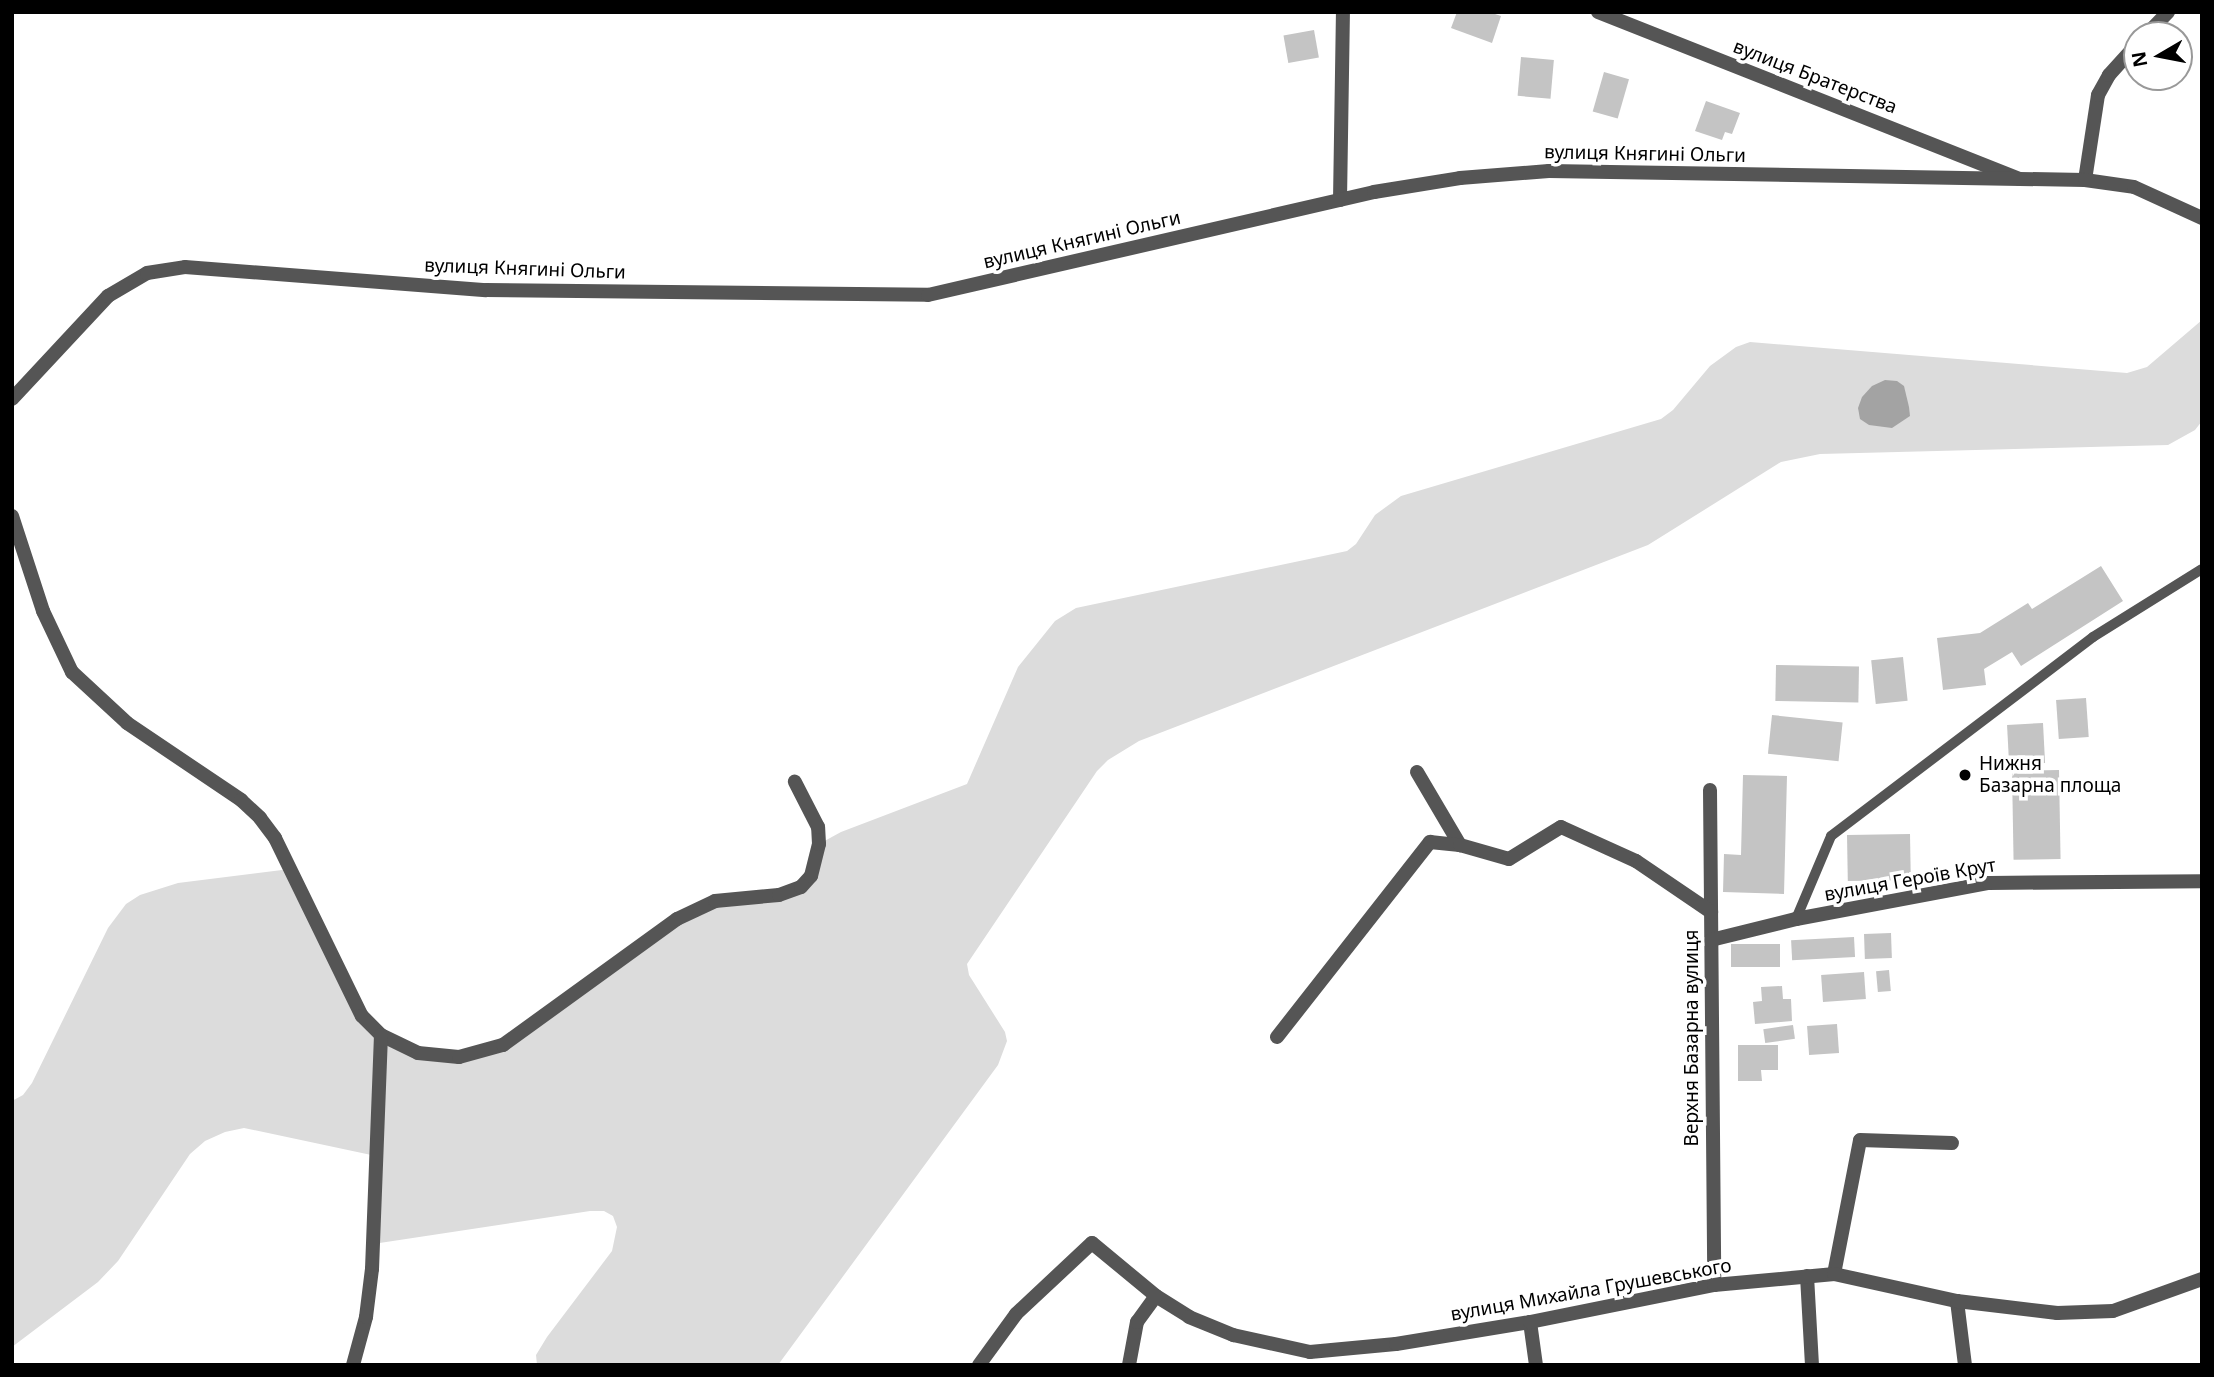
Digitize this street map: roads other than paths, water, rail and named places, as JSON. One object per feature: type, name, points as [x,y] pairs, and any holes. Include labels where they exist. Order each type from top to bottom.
[{"type":"street","points":[[1340,200],[1343,12]]},
{"type":"street","name":"вулиця Братерства","points":[[1598,12],[2018,178]]},
{"type":"street","points":[[2085,180],[2098,95],[2109,75],[2123,60]]},
{"type":"street","name":"вулиця Княгині Ольги","points":[[12,399],[108,296],[132,279],[164,269],[208,267],[486,290],[928,295],[1416,184],[1527,172],[2085,180],[2134,187],[2202,218]]},
{"type":"street","points":[[12,516],[43,611],[72,671],[127,723],[241,800],[260,818],[275,838],[362,1016],[380,1035],[418,1053],[459,1057],[491,1049],[524,1031],[677,919],[715,901],[779,895],[802,887],[811,876],[819,844],[818,827],[795,782]]},
{"type":"street","points":[[1417,772],[1460,845]]},
{"type":"street","name":"Верхня Базарна вулиця","points":[[1710,790],[1714,1285]]},
{"type":"street","points":[[1278,1037],[1430,842],[1460,845],[1509,859],[1561,827],[1636,861],[1711,912]]},
{"type":"street","name":"вулиця Героїв Крут","points":[[1711,940],[1796,919],[1989,883],[2202,881]]},
{"type":"street","points":[[353,1365],[366,1317],[372,1269],[380,1035]]},
{"type":"street","points":[[1834,1274],[1860,1140],[1952,1143]]},
{"type":"street","name":"вулиця Михайла Грушевського","points":[[979,1365],[1016,1314],[1092,1243],[1156,1296],[1189,1317],[1233,1335],[1310,1352],[1396,1344],[1530,1322],[1714,1285],[1807,1276],[1834,1274],[1957,1301],[2057,1313],[2113,1311],[2202,1279]]},
{"type":"street","points":[[1807,1276],[1812,1365]]},
{"type":"street","points":[[1129,1365],[1137,1322],[1156,1296]]},
{"type":"street","points":[[1957,1301],[1965,1365]]},
{"type":"street","points":[[1530,1322],[1536,1365]]},
{"type":"lane","points":[[1796,919],[1831,836],[2093,637],[2202,569]]},
{"type":"place","name":"Нижня Базарна площа","points":[[1965,775]]}]
